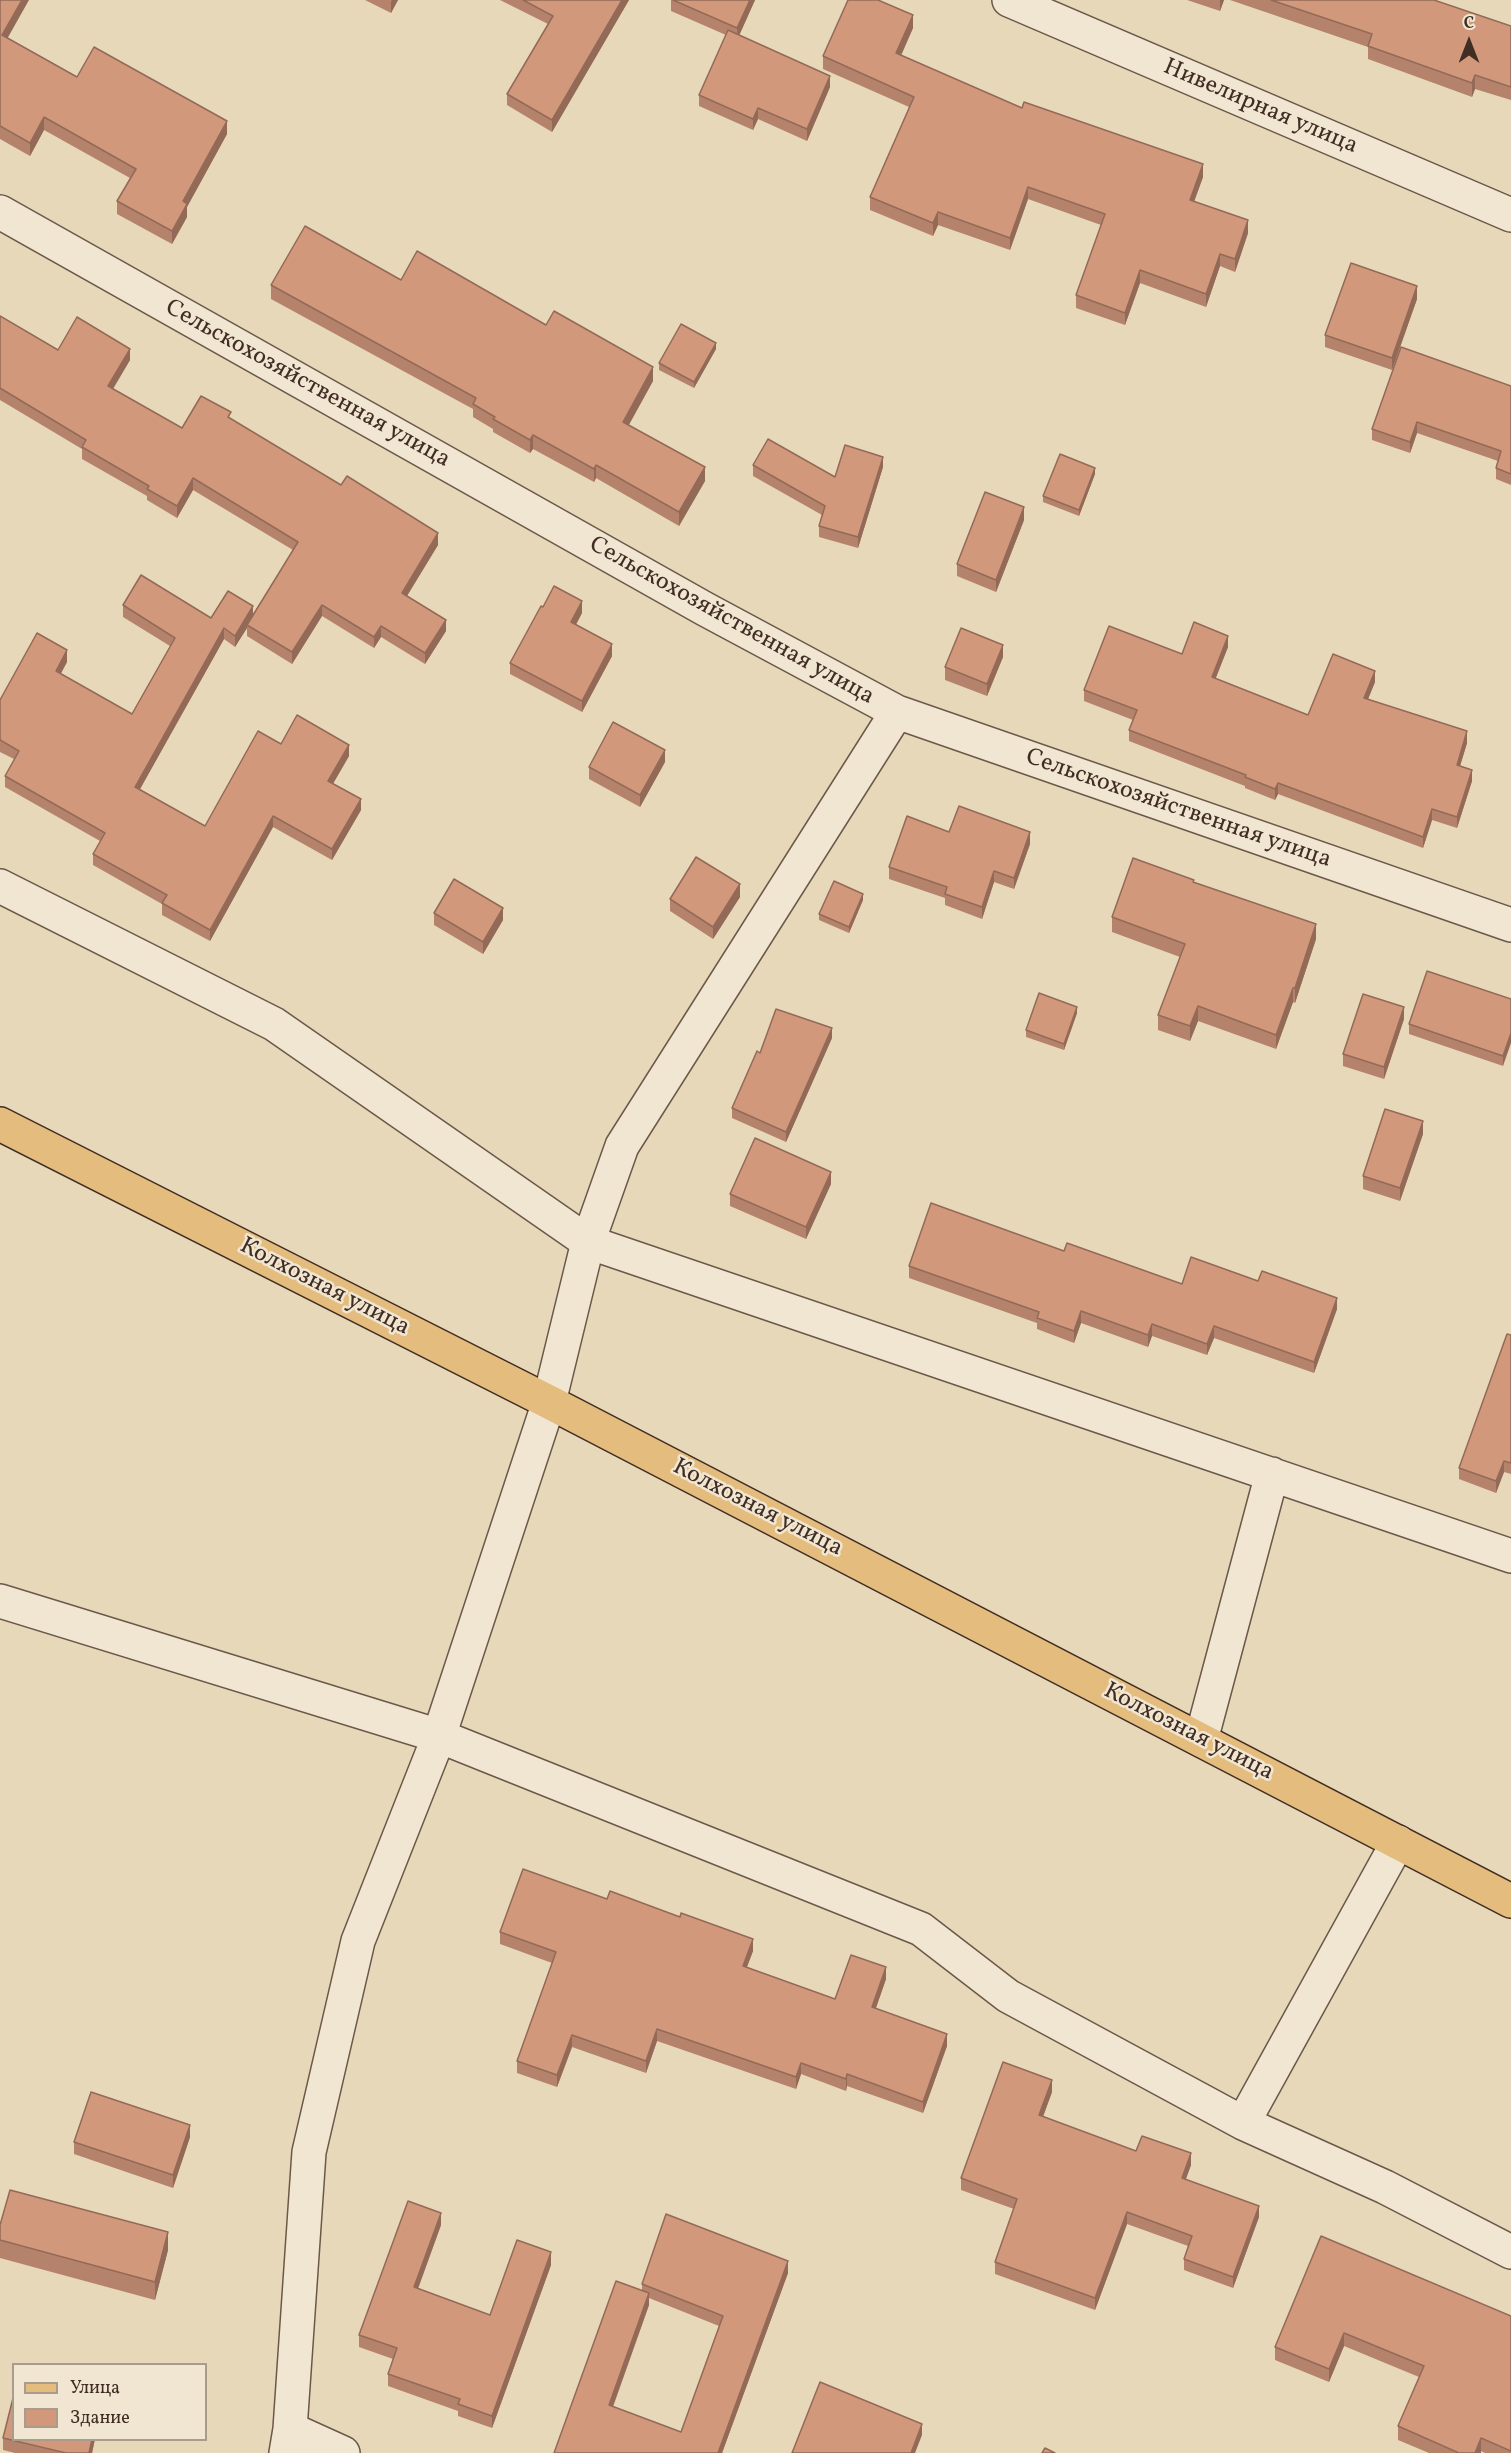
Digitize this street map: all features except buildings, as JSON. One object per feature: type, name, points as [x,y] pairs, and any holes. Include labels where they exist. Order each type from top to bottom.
[{"type":"main road","name":"Колхозная улица","points":[[0,1124],[549,1401],[1511,1901]]},
{"type":"street","name":"Нивелирная улица","points":[[1009,0],[1511,215]]},
{"type":"street","name":"Сельскохозяйственная улица","points":[[0,212],[705,609],[897,712],[1511,925]]},
{"type":"street","points":[[343,2453],[288,2441],[309,2152],[358,1941],[439,1736],[549,1401],[588,1242],[622,1146],[897,712]]},
{"type":"street","points":[[0,886],[274,1024],[588,1242],[1511,1556]]},
{"type":"street","points":[[1201,1740],[1272,1474]]},
{"type":"street","points":[[0,1601],[439,1736],[921,1929],[1008,1996],[1243,2123],[1384,2187],[1511,2252]]},
{"type":"street","points":[[1243,2123],[1398,1842]]}]
